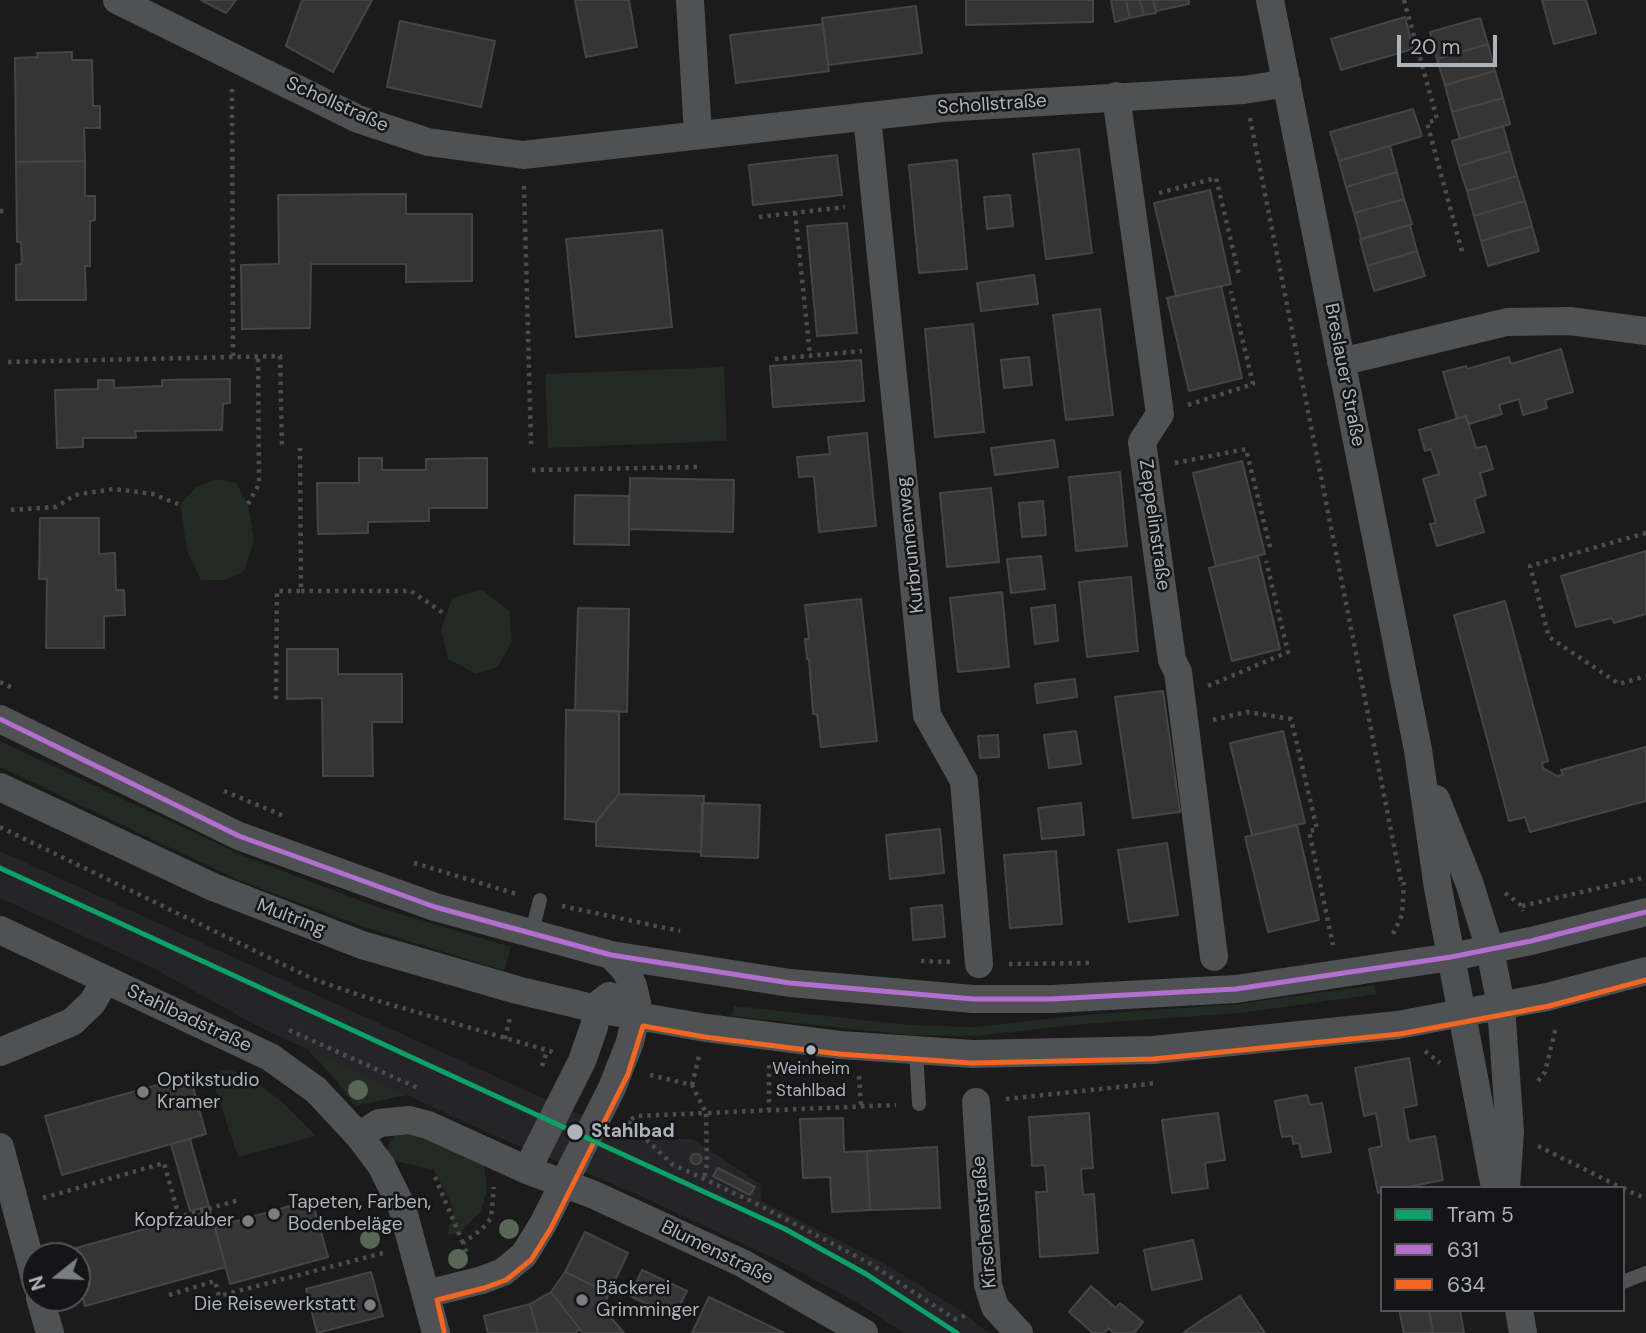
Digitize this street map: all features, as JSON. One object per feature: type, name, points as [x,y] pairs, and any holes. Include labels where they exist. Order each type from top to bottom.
[{"type":"street","name":"Schollstraße","points":[[117,0],[358,118],[428,142],[523,155],[943,108],[1244,90],[1287,83]]},
{"type":"street","points":[[690,0],[698,135]]},
{"type":"street","name":"Breslauer Straße","points":[[1270,0],[1418,750],[1438,888],[1495,1186]]},
{"type":"street","points":[[1116,96],[1160,414]]},
{"type":"street","name":"Kurbrunnenweg","points":[[867,116],[927,715],[964,781],[979,964]]},
{"type":"street","points":[[1341,362],[1507,322],[1570,321],[1646,331]]},
{"type":"street","name":"Zeppelinstraße","points":[[1160,414],[1142,442],[1172,660],[1178,672],[1214,957]]},
{"type":"street","points":[[0,719],[239,836],[435,907],[611,955],[790,983],[973,999],[1052,999],[1236,989],[1451,957],[1531,941],[1646,912]]},
{"type":"street","name":"Breslauer Straße","points":[[1418,750],[1469,882],[1490,949],[1501,1006],[1510,1132],[1506,1186]]},
{"type":"street","name":"Multring","points":[[0,787],[213,887],[362,945],[517,990],[597,1009],[706,1028],[813,1042],[973,1054],[1153,1050],[1376,1027],[1547,997],[1646,971]]},
{"type":"street","name":"Stahlbadstraße","points":[[0,930],[270,1057],[316,1090],[359,1136],[381,1165],[392,1186],[402,1207],[436,1333]]},
{"type":"street","points":[[426,1294],[503,1272],[524,1255],[543,1224],[620,1070],[631,1042],[637,1003],[626,971],[611,955]]},
{"type":"street","points":[[527,1170],[582,1060],[594,1027],[597,1009],[607,997],[653,981],[716,973]]},
{"type":"street","points":[[0,1052],[72,1022],[92,1003],[105,981]]},
{"type":"street","name":"Kirschenstraße","points":[[975,1102],[988,1285],[995,1307],[1018,1333]]},
{"type":"street","name":"Blumenstraße","points":[[359,1136],[379,1123],[409,1120],[428,1125],[527,1170],[592,1194],[743,1262],[864,1333]]},
{"type":"street","points":[[0,1147],[25,1242]]},
{"type":"street","points":[[44,1312],[50,1333]]},
{"type":"lane","points":[[531,935],[540,900]]},
{"type":"lane","points":[[916,1050],[919,1104]]},
{"type":"lane","points":[[1625,1281],[1646,1273]]},
{"type":"path","points":[[1404,0],[1437,119],[1427,123],[1464,254]]},
{"type":"path","points":[[232,56],[233,357]]},
{"type":"path","points":[[1244,90],[1404,895],[1402,915],[1394,933],[1388,937]]},
{"type":"path","points":[[523,155],[531,444]]},
{"type":"path","points":[[1131,200],[1216,178],[1239,275]]},
{"type":"path","points":[[759,217],[876,203]]},
{"type":"path","points":[[795,212],[810,355]]},
{"type":"path","points":[[1160,414],[1253,384],[1231,291]]},
{"type":"path","points":[[775,359],[891,348]]},
{"type":"path","points":[[248,504],[259,484],[258,356]]},
{"type":"path","points":[[8,362],[280,356],[282,448]]},
{"type":"path","points":[[300,448],[301,591]]},
{"type":"path","points":[[1146,468],[1246,449],[1270,547]]},
{"type":"path","points":[[532,470],[700,467]]},
{"type":"path","points":[[11,510],[56,507],[75,495],[113,489],[153,494],[180,505]]},
{"type":"path","points":[[1646,533],[1530,566],[1549,637],[1619,684],[1646,676]]},
{"type":"path","points":[[1181,697],[1288,652],[1266,561]]},
{"type":"path","points":[[276,699],[277,591],[411,591],[446,615]]},
{"type":"path","points":[[0,682],[25,694]]},
{"type":"path","points":[[1185,727],[1247,712],[1291,719],[1317,829],[1309,831],[1334,952]]},
{"type":"path","points":[[216,787],[291,819]]},
{"type":"path","points":[[0,827],[313,979],[365,998],[547,1051]]},
{"type":"path","points":[[407,861],[540,900],[687,933]]},
{"type":"path","points":[[1522,906],[1646,877]]},
{"type":"path","points":[[910,960],[979,964],[1098,963]]},
{"type":"path","points":[[1545,1072],[1556,1027]]},
{"type":"path","points":[[288,1029],[426,1092]]},
{"type":"path","points":[[1421,1049],[1434,1057],[1447,1072]]},
{"type":"path","points":[[769,1110],[769,1063],[782,1064]]},
{"type":"path","points":[[859,1068],[861,1106]]},
{"type":"path","points":[[621,1130],[626,1121],[637,1116],[706,1113],[707,1164],[704,1179]]},
{"type":"path","points":[[626,1121],[672,1164],[753,1202],[869,1264],[955,1319]]},
{"type":"path","points":[[1510,1132],[1619,1186]]},
{"type":"path","points":[[15,1205],[164,1163],[179,1217],[239,1200]]},
{"type":"path","points":[[435,1177],[467,1255]]},
{"type":"path","points":[[463,1243],[482,1229],[491,1218],[494,1186]]},
{"type":"path","points":[[1625,1189],[1646,1199]]},
{"type":"path","points":[[169,1295],[215,1281],[219,1296],[413,1246]]},
{"type":"shaded area","points":[[724,367],[727,441],[548,448],[545,374]]},
{"type":"shaded area","points":[[216,479],[236,483],[248,504],[254,540],[244,571],[225,580],[201,580],[187,550],[180,505],[195,488]]},
{"type":"shaded area","points":[[482,590],[509,611],[512,641],[498,667],[476,674],[448,659],[441,630],[452,598]]},
{"type":"shaded area","points":[[0,741],[246,857],[377,907],[511,947],[504,971],[364,927],[238,880],[0,767]]},
{"type":"shaded area","points":[[0,851],[635,1140],[693,1139],[760,1184],[762,1201],[885,1264],[960,1310],[989,1333],[904,1333],[861,1305],[782,1262],[625,1189],[500,1138],[259,1027],[153,968],[0,898]]},
{"type":"shaded area","points":[[1374,985],[1377,994],[1240,1013],[1084,1024],[974,1036],[908,1035],[732,1016],[734,1006],[909,1025],[974,1027],[1083,1015],[1239,1004]]},
{"type":"shaded area","points":[[307,1049],[407,1095],[355,1106]]},
{"type":"shaded area","points":[[222,1070],[232,1070],[257,1083],[281,1101],[316,1136],[238,1157],[214,1084],[216,1075]]},
{"type":"shaded area","points":[[405,1129],[484,1163],[487,1190],[481,1211],[460,1233],[447,1235],[453,1215],[452,1205],[434,1170],[391,1160],[387,1150],[390,1141],[397,1132]]},
{"type":"building","points":[[201,0],[236,0],[226,13]]},
{"type":"building","points":[[302,0],[372,0],[333,72],[286,46]]},
{"type":"building","points":[[575,0],[629,0],[637,47],[586,57]]},
{"type":"building","points":[[966,0],[1093,0],[1093,22],[966,25]]},
{"type":"building","points":[[1111,0],[1126,0],[1130,18],[1115,22]]},
{"type":"building","points":[[1126,0],[1140,0],[1144,15],[1130,18]]},
{"type":"building","points":[[1140,0],[1153,0],[1156,13],[1144,15]]},
{"type":"building","points":[[1153,0],[1189,0],[1189,4],[1156,11]]},
{"type":"building","points":[[1542,0],[1586,0],[1596,33],[1554,44]]},
{"type":"building","points":[[916,6],[922,53],[828,65],[822,18]]},
{"type":"building","points":[[1405,17],[1413,49],[1341,70],[1331,39]]},
{"type":"building","points":[[1480,18],[1488,44],[1437,59],[1430,32]]},
{"type":"building","points":[[400,21],[495,41],[481,107],[387,87]]},
{"type":"building","points":[[823,24],[829,71],[736,83],[730,35]]},
{"type":"building","points":[[1488,44],[1495,71],[1445,85],[1437,59]]},
{"type":"building","points":[[72,52],[72,60],[92,60],[93,106],[100,106],[100,128],[84,128],[85,161],[16,162],[15,58],[38,57],[37,53]]},
{"type":"building","points":[[1495,71],[1503,98],[1452,112],[1445,85]]},
{"type":"building","points":[[1503,98],[1510,124],[1460,139],[1452,112]]},
{"type":"building","points":[[1413,109],[1422,136],[1339,161],[1330,132]]},
{"type":"building","points":[[1503,126],[1510,151],[1459,166],[1452,141]]},
{"type":"building","points":[[1390,146],[1397,172],[1346,187],[1339,161]]},
{"type":"building","points":[[1079,149],[1092,253],[1046,259],[1033,154]]},
{"type":"building","points":[[1510,151],[1517,176],[1467,191],[1459,166]]},
{"type":"building","points":[[837,155],[842,195],[753,205],[749,165]]},
{"type":"building","points":[[957,160],[967,269],[919,273],[909,165]]},
{"type":"building","points":[[85,161],[85,196],[95,196],[95,220],[90,221],[90,266],[85,266],[86,300],[16,300],[16,265],[22,264],[21,242],[17,242],[16,162]]},
{"type":"building","points":[[1397,172],[1404,199],[1354,213],[1346,187]]},
{"type":"building","points":[[1517,176],[1525,201],[1474,216],[1467,191]]},
{"type":"building","points":[[1210,190],[1231,284],[1176,296],[1154,203]]},
{"type":"building","points":[[406,194],[406,214],[472,214],[472,281],[406,282],[406,264],[311,264],[310,328],[242,329],[241,265],[279,264],[278,195]]},
{"type":"building","points":[[1010,195],[1013,226],[987,229],[984,197]]},
{"type":"building","points":[[1404,199],[1412,224],[1361,239],[1354,213]]},
{"type":"building","points":[[1525,201],[1532,226],[1481,241],[1474,216]]},
{"type":"building","points":[[847,223],[857,333],[817,336],[807,226]]},
{"type":"building","points":[[1410,225],[1417,251],[1367,266],[1360,240]]},
{"type":"building","points":[[1532,226],[1539,251],[1488,266],[1481,241]]},
{"type":"building","points":[[662,230],[672,327],[576,337],[566,239]]},
{"type":"building","points":[[1417,251],[1425,276],[1374,291],[1367,266]]},
{"type":"building","points":[[1034,275],[1038,304],[981,311],[977,283]]},
{"type":"building","points":[[1221,286],[1242,378],[1189,391],[1167,298]]},
{"type":"building","points":[[1100,309],[1113,415],[1066,420],[1053,315]]},
{"type":"building","points":[[973,324],[984,432],[935,437],[925,329]]},
{"type":"building","points":[[1561,349],[1573,392],[1545,400],[1547,408],[1523,415],[1519,399],[1499,405],[1502,414],[1469,424],[1466,416],[1457,419],[1443,372],[1466,366],[1467,369],[1509,357],[1511,364]]},
{"type":"building","points":[[1029,357],[1032,385],[1004,388],[1001,360]]},
{"type":"building","points":[[861,360],[864,401],[773,407],[770,366]]},
{"type":"building","points":[[230,379],[230,403],[223,404],[222,430],[135,431],[136,438],[83,438],[83,447],[57,448],[55,390],[98,389],[98,380],[114,380],[114,388],[162,386],[162,380]]},
{"type":"building","points":[[1466,416],[1476,448],[1486,446],[1493,469],[1480,473],[1486,495],[1474,499],[1484,532],[1437,546],[1430,524],[1436,523],[1423,479],[1439,474],[1431,449],[1425,451],[1419,430]]},
{"type":"building","points":[[867,433],[876,526],[819,532],[814,476],[799,477],[797,457],[830,454],[828,437]]},
{"type":"building","points":[[1054,440],[1058,467],[995,475],[991,448]]},
{"type":"building","points":[[359,458],[382,458],[382,470],[426,470],[426,459],[487,458],[487,508],[429,508],[429,521],[368,522],[368,533],[318,534],[317,483],[359,483]]},
{"type":"building","points":[[1242,461],[1265,554],[1216,566],[1193,473]]},
{"type":"building","points":[[1120,472],[1127,546],[1076,551],[1069,477]]},
{"type":"building","points":[[630,478],[734,480],[733,532],[629,529]]},
{"type":"building","points":[[991,488],[999,562],[947,567],[940,493]]},
{"type":"building","points":[[575,495],[629,496],[629,545],[574,544]]},
{"type":"building","points":[[1043,501],[1046,535],[1022,537],[1019,503]]},
{"type":"building","points":[[40,518],[99,518],[99,554],[115,553],[116,590],[124,590],[125,615],[104,616],[104,648],[46,648],[47,579],[39,579]]},
{"type":"building","points":[[1646,551],[1646,614],[1614,623],[1612,618],[1576,627],[1561,576]]},
{"type":"building","points":[[1041,556],[1045,589],[1011,593],[1007,559]]},
{"type":"building","points":[[1258,556],[1280,649],[1232,661],[1209,568]]},
{"type":"building","points":[[1131,577],[1138,651],[1087,657],[1079,582]]},
{"type":"building","points":[[1002,592],[1009,667],[958,672],[950,598]]},
{"type":"building","points":[[861,599],[877,741],[821,747],[817,714],[813,714],[805,639],[809,639],[805,605]]},
{"type":"building","points":[[1505,601],[1548,761],[1542,763],[1543,768],[1557,776],[1563,775],[1561,770],[1646,747],[1646,801],[1530,832],[1525,817],[1509,821],[1454,615]]},
{"type":"building","points":[[1055,605],[1058,641],[1035,644],[1031,608]]},
{"type":"building","points":[[578,608],[629,609],[627,712],[575,710]]},
{"type":"building","points":[[287,649],[338,649],[338,674],[402,674],[402,722],[372,722],[373,776],[323,776],[322,698],[287,699]]},
{"type":"building","points":[[1075,679],[1077,697],[1037,703],[1035,684]]},
{"type":"building","points":[[1163,691],[1180,812],[1133,818],[1115,697]]},
{"type":"building","points":[[566,710],[619,711],[619,794],[596,822],[565,819]]},
{"type":"building","points":[[1076,731],[1081,764],[1049,768],[1044,735]]},
{"type":"building","points":[[1283,731],[1305,823],[1252,835],[1230,743]]},
{"type":"building","points":[[998,735],[999,757],[980,758],[978,736]]},
{"type":"building","points":[[619,794],[704,796],[701,852],[596,846],[596,822]]},
{"type":"building","points":[[702,803],[760,805],[758,858],[701,856]]},
{"type":"building","points":[[1081,803],[1084,835],[1042,839],[1038,808]]},
{"type":"building","points":[[1297,825],[1319,920],[1268,932],[1245,837]]},
{"type":"building","points":[[940,829],[944,873],[890,879],[886,835]]},
{"type":"building","points":[[1167,843],[1178,915],[1129,922],[1118,850]]},
{"type":"building","points":[[1056,851],[1062,924],[1010,928],[1004,855]]},
{"type":"building","points":[[942,905],[945,937],[913,940],[911,908]]},
{"type":"building","points":[[1409,1058],[1417,1105],[1403,1108],[1409,1141],[1435,1136],[1443,1180],[1413,1186],[1380,1186],[1378,1193],[1369,1149],[1382,1146],[1376,1113],[1364,1116],[1355,1068]]},
{"type":"building","points":[[190,1076],[206,1134],[62,1175],[45,1116]]},
{"type":"building","points":[[1307,1095],[1310,1105],[1322,1103],[1331,1152],[1302,1157],[1299,1143],[1293,1144],[1292,1136],[1282,1137],[1275,1101]]},
{"type":"building","points":[[1089,1113],[1093,1168],[1081,1169],[1083,1195],[1094,1194],[1098,1253],[1040,1257],[1036,1192],[1047,1192],[1045,1165],[1032,1166],[1029,1117]]},
{"type":"building","points":[[1218,1113],[1225,1160],[1205,1163],[1208,1188],[1172,1193],[1162,1120]]},
{"type":"building","points":[[843,1118],[844,1152],[867,1151],[870,1210],[832,1212],[830,1177],[803,1178],[800,1119]]},
{"type":"building","points":[[190,1139],[209,1206],[190,1211],[171,1144]]},
{"type":"building","points":[[937,1147],[940,1208],[870,1210],[867,1151]]},
{"type":"building","points":[[696,1154],[700,1155],[700,1163],[696,1164],[692,1163],[691,1159],[692,1155]]},
{"type":"building","points":[[718,1168],[755,1187],[750,1195],[713,1176]]},
{"type":"building","points":[[312,1200],[328,1257],[230,1284],[215,1227]]},
{"type":"building","points":[[210,1211],[226,1267],[91,1304],[91,1244]]},
{"type":"building","points":[[585,1232],[628,1253],[609,1293],[565,1272]]},
{"type":"building","points":[[1193,1240],[1202,1279],[1152,1290],[1144,1250]]},
{"type":"building","points":[[642,1270],[687,1291],[674,1317],[630,1296]]},
{"type":"building","points":[[371,1272],[383,1316],[317,1333],[306,1289]]},
{"type":"building","name":"Bäckerei Grimminger","points":[[565,1272],[609,1293],[603,1308],[624,1333],[583,1333],[551,1292]]},
{"type":"building","points":[[1091,1286],[1116,1308],[1120,1303],[1143,1322],[1134,1333],[1114,1333],[1108,1328],[1104,1333],[1093,1333],[1069,1312]]},
{"type":"building","points":[[551,1292],[580,1329],[575,1333],[538,1333],[530,1304]]},
{"type":"building","points":[[1240,1296],[1265,1333],[1183,1333],[1200,1321]]},
{"type":"building","points":[[709,1297],[784,1333],[692,1333]]},
{"type":"building","points":[[530,1304],[538,1333],[488,1333],[484,1316]]},
{"type":"building","points":[[1399,1312],[1429,1312],[1433,1333],[1404,1333]]},
{"type":"building","points":[[1429,1312],[1460,1312],[1464,1333],[1433,1333]]},
{"type":"tram line","name":"5","points":[[0,868],[785,1229],[866,1274],[957,1333]]},
{"type":"transit line","name":"631","points":[[0,719],[239,836],[435,907],[611,955],[790,983],[973,999],[1052,999],[1236,989],[1451,957],[1531,941],[1646,912]]},
{"type":"transit line","name":"634","points":[[444,1331],[437,1300],[506,1280],[531,1260],[551,1228],[628,1074],[643,1026],[705,1037],[839,1054],[972,1063],[1153,1059],[1400,1034],[1549,1006],[1646,980]]},
{"type":"place","name":"Weinheim Stahlbad","points":[[811,1050]]},
{"type":"place","name":"Optikstudio Kramer","points":[[143,1092]]},
{"type":"place","name":"Stahlbad","points":[[575,1132]]},
{"type":"place","name":"Tapeten, Farben, Bodenbeläge","points":[[274,1214]]},
{"type":"place","name":"Kopfzauber","points":[[248,1221]]},
{"type":"place","name":"Bäckerei Grimminger","points":[[582,1300]]},
{"type":"place","name":"Die Reisewerkstatt","points":[[370,1305]]}]
